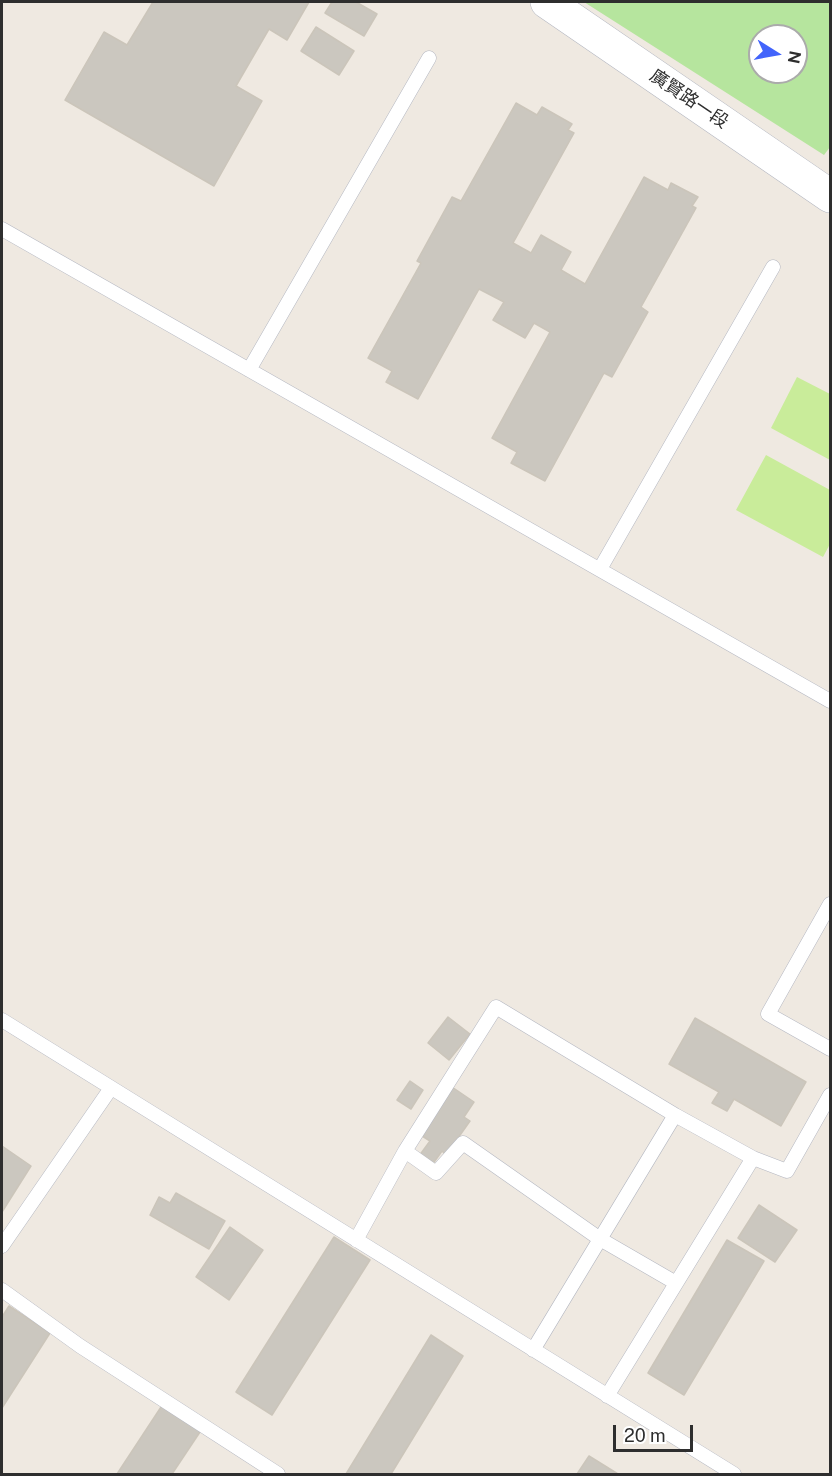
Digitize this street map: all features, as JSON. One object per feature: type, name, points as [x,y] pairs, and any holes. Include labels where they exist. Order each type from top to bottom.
[{"type":"street","name":"廣賢路一段","points":[[547,2],[831,196]]},
{"type":"lane","points":[[249,370],[429,58]]},
{"type":"lane","points":[[2,229],[831,701]]},
{"type":"lane","points":[[600,569],[773,267]]},
{"type":"lane","points":[[831,904],[768,1014],[831,1049]]},
{"type":"lane","points":[[356,1240],[405,1151],[496,1007],[675,1115],[753,1158],[787,1171],[831,1095]]},
{"type":"lane","points":[[2,1020],[734,1474]]},
{"type":"lane","points":[[2,1246],[111,1088]]},
{"type":"lane","points":[[533,1350],[675,1115]]},
{"type":"lane","points":[[405,1151],[436,1173],[463,1143],[600,1239],[676,1283]]},
{"type":"lane","points":[[607,1395],[753,1158]]},
{"type":"lane","points":[[2,1290],[278,1474]]},
{"type":"green space","points":[[584,2],[830,2],[830,147],[824,155]]},
{"type":"green space","points":[[797,377],[830,394],[830,460],[771,428]]},
{"type":"green space","points":[[766,455],[830,490],[830,544],[823,557],[736,510]]},
{"type":"building","points":[[153,2],[309,2],[287,40],[269,29],[236,86],[262,101],[214,186],[65,100],[104,32],[127,45]]},
{"type":"building","points":[[332,2],[356,2],[377,14],[364,36],[325,13]]},
{"type":"building","points":[[316,27],[354,51],[339,75],[301,51]]},
{"type":"building","points":[[516,103],[537,115],[542,107],[572,124],[568,130],[574,133],[513,243],[531,253],[541,235],[571,252],[561,270],[585,284],[644,177],[668,190],[671,183],[698,197],[692,206],[696,208],[641,307],[648,312],[612,377],[604,373],[545,481],[511,463],[517,452],[492,438],[550,332],[534,323],[525,338],[493,320],[504,302],[479,289],[418,399],[386,382],[392,371],[368,358],[421,263],[417,261],[452,197],[461,201]]},
{"type":"building","points":[[448,1017],[470,1034],[449,1060],[428,1043]]},
{"type":"building","points":[[695,1018],[806,1082],[781,1126],[734,1099],[727,1111],[712,1103],[719,1092],[669,1064]]},
{"type":"building","points":[[410,1081],[423,1090],[411,1109],[397,1100]]},
{"type":"building","points":[[452,1087],[474,1102],[464,1117],[470,1121],[446,1155],[442,1151],[432,1165],[419,1156],[430,1141],[419,1134]]},
{"type":"building","points":[[2,1146],[31,1166],[2,1212]]},
{"type":"building","points":[[176,1193],[225,1221],[209,1249],[150,1215],[159,1197],[170,1203]]},
{"type":"building","points":[[759,1205],[797,1230],[775,1262],[738,1238]]},
{"type":"building","points":[[230,1227],[263,1250],[229,1300],[196,1277]]},
{"type":"building","points":[[334,1237],[370,1260],[272,1415],[236,1392]]},
{"type":"building","points":[[727,1240],[764,1261],[684,1395],[648,1373]]},
{"type":"building","points":[[9,1306],[50,1333],[2,1408],[2,1317]]},
{"type":"building","points":[[431,1335],[463,1356],[391,1474],[346,1474]]},
{"type":"building","points":[[163,1404],[202,1429],[172,1474],[117,1474]]},
{"type":"building","points":[[589,1456],[618,1474],[577,1474]]}]
